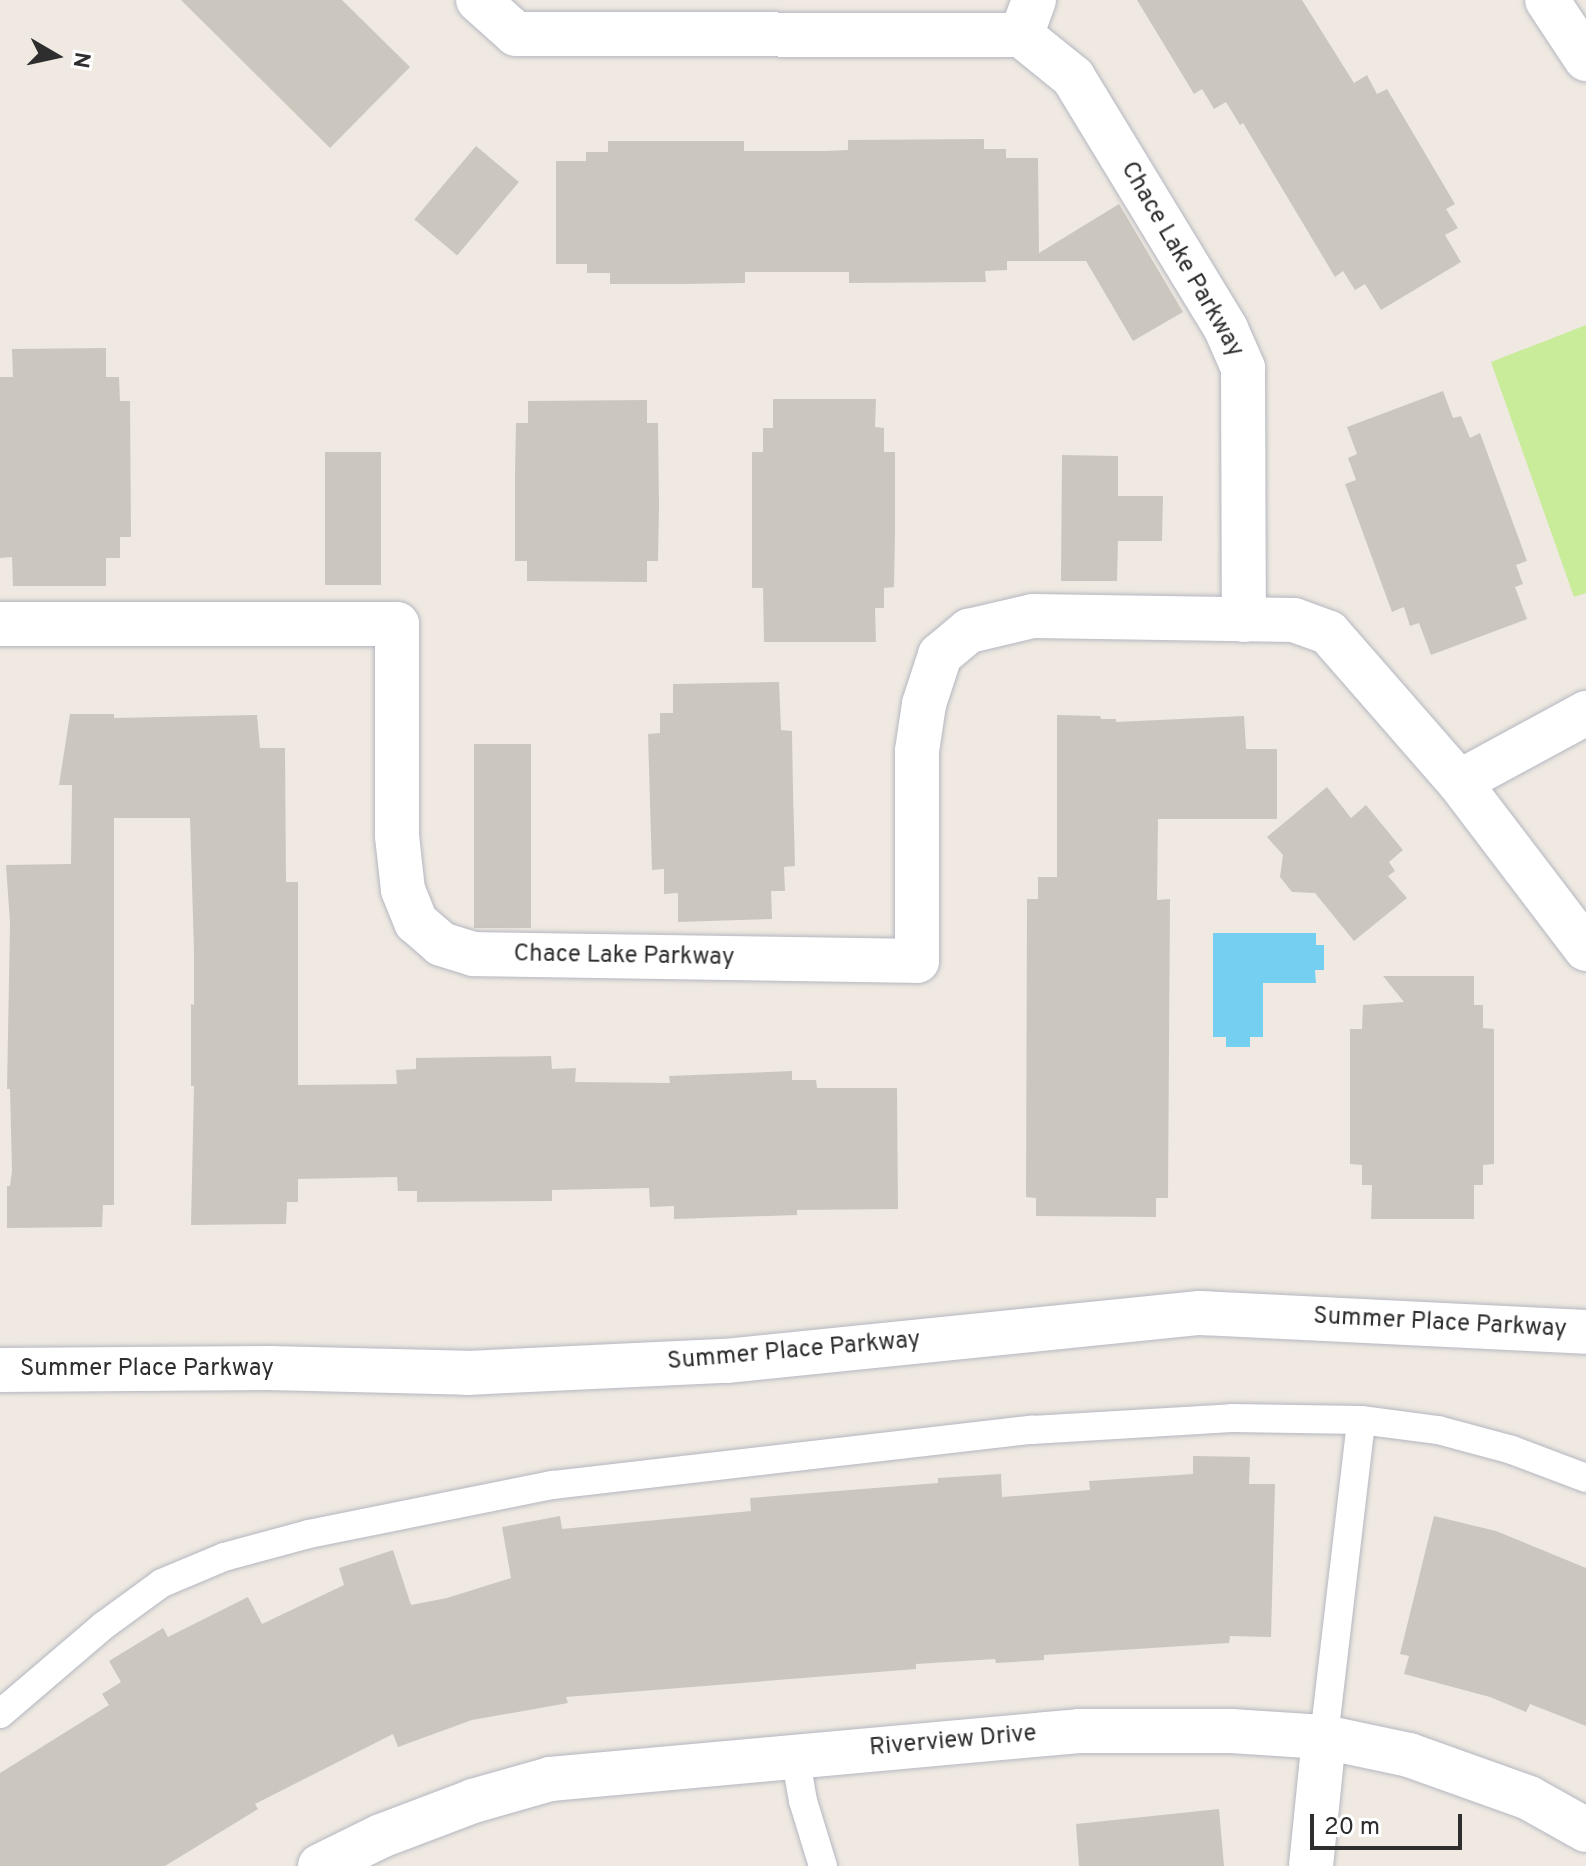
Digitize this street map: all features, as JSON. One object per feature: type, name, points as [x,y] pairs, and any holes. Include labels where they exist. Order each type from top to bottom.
[{"type":"street","name":"Chace Lake Parkway","points":[[478,0],[516,34],[1027,18],[1073,77],[1226,329],[1243,368],[1244,620]]},
{"type":"street","points":[[1547,0],[1586,59]]},
{"type":"street","name":"Chace Lake Parkway","points":[[0,624],[397,624],[397,836],[403,890],[416,922],[441,944],[473,954],[917,961],[917,751],[924,704],[940,655],[969,631],[1033,616],[1294,620],[1329,633],[1459,782],[1586,949]]},
{"type":"street","points":[[1459,782],[1586,713]]},
{"type":"street","name":"Summer Place Parkway","points":[[0,1370],[269,1368],[467,1373],[711,1362],[1200,1313],[1586,1332]]},
{"type":"street","name":"Riverview Drive","points":[[320,1866],[388,1851],[473,1801],[550,1779],[1079,1731],[1231,1731],[1324,1737],[1424,1761],[1529,1798],[1586,1830]]},
{"type":"street","points":[[1311,1866],[1324,1737]]},
{"type":"lane","points":[[0,1714],[103,1626],[162,1583],[224,1557],[309,1534],[553,1485],[1032,1430],[1232,1418],[1361,1420],[1438,1430],[1512,1450],[1586,1478]]},
{"type":"lane","points":[[1324,1737],[1361,1420]]},
{"type":"lane","points":[[795,1755],[803,1801],[823,1866]]},
{"type":"green space","points":[[1586,325],[1586,593],[1574,597],[1491,362]]},
{"type":"water","points":[[1213,933],[1316,933],[1316,945],[1324,945],[1324,970],[1315,970],[1316,983],[1263,983],[1263,1037],[1250,1037],[1250,1047],[1226,1047],[1226,1037],[1213,1037]]},
{"type":"building","points":[[181,0],[342,0],[410,67],[330,148]]},
{"type":"building","points":[[1137,0],[1302,0],[1354,83],[1367,75],[1377,94],[1387,89],[1455,204],[1446,209],[1458,228],[1445,235],[1461,262],[1381,310],[1365,284],[1355,290],[1343,271],[1335,277],[1243,123],[1240,125],[1226,102],[1214,109],[1202,89],[1194,94]]},
{"type":"building","points":[[984,139],[984,149],[1006,149],[1006,158],[1038,158],[1039,253],[1119,204],[1183,312],[1133,341],[1086,261],[1007,261],[1007,270],[985,271],[986,282],[849,283],[849,272],[745,272],[745,283],[683,284],[610,284],[610,273],[587,273],[587,264],[556,264],[556,161],[586,161],[586,152],[608,152],[608,141],[744,141],[744,151],[826,151],[848,150],[848,140]]},
{"type":"building","points":[[476,146],[519,182],[457,256],[414,220]]},
{"type":"building","points":[[106,348],[106,377],[119,377],[120,401],[130,401],[131,537],[120,537],[120,558],[106,558],[106,586],[13,586],[12,557],[0,558],[0,377],[13,377],[12,349]]},
{"type":"building","points":[[1443,391],[1453,418],[1461,416],[1470,438],[1480,433],[1527,561],[1516,565],[1523,584],[1515,587],[1527,619],[1431,655],[1419,623],[1410,626],[1404,607],[1392,612],[1345,484],[1356,480],[1348,458],[1357,454],[1347,427]]},
{"type":"building","points":[[773,399],[876,399],[875,427],[884,428],[884,452],[895,452],[895,533],[894,587],[884,588],[884,608],[875,608],[876,642],[764,642],[763,588],[752,588],[752,452],[763,452],[763,428],[773,428]]},
{"type":"building","points":[[647,400],[647,423],[658,423],[659,507],[658,561],[647,561],[647,582],[527,581],[527,561],[515,561],[515,473],[516,423],[528,423],[528,401]]},
{"type":"building","points":[[325,452],[381,452],[381,585],[325,585]]},
{"type":"building","points":[[1062,455],[1118,456],[1118,496],[1163,496],[1162,541],[1118,541],[1117,581],[1061,581]]},
{"type":"building","points":[[779,682],[781,730],[792,731],[795,866],[784,867],[785,891],[771,891],[772,919],[678,922],[678,893],[664,894],[664,869],[652,870],[648,734],[660,733],[660,713],[673,713],[673,684]]},
{"type":"building","points":[[70,714],[114,714],[114,718],[257,715],[260,748],[285,748],[286,882],[298,882],[298,1085],[397,1084],[396,1070],[416,1069],[416,1058],[551,1056],[552,1069],[576,1068],[575,1082],[670,1083],[669,1076],[792,1071],[792,1080],[816,1080],[817,1088],[897,1088],[898,1209],[797,1210],[797,1215],[674,1219],[674,1206],[650,1207],[649,1188],[552,1190],[552,1201],[417,1202],[417,1191],[398,1191],[397,1177],[298,1179],[298,1202],[287,1202],[286,1224],[191,1225],[194,1086],[191,1086],[191,1004],[194,1005],[194,951],[190,818],[114,818],[114,1205],[103,1205],[102,1227],[7,1228],[7,1186],[10,1186],[12,1171],[10,1089],[7,1089],[10,923],[6,865],[71,864],[72,785],[59,785]]},
{"type":"building","points":[[1057,715],[1100,716],[1101,719],[1116,719],[1116,722],[1244,716],[1246,749],[1277,749],[1277,819],[1158,819],[1157,900],[1170,899],[1168,1198],[1156,1198],[1156,1217],[1036,1216],[1036,1198],[1026,1197],[1027,899],[1038,899],[1038,877],[1057,877]]},
{"type":"building","points":[[474,744],[531,744],[531,928],[474,928]]},
{"type":"building","points":[[1327,787],[1351,818],[1366,805],[1403,850],[1389,862],[1395,871],[1388,876],[1407,898],[1354,941],[1315,893],[1292,892],[1280,877],[1283,855],[1267,837]]},
{"type":"building","points":[[1383,976],[1474,976],[1474,1005],[1483,1005],[1483,1028],[1494,1029],[1494,1164],[1483,1165],[1483,1185],[1474,1185],[1474,1219],[1371,1219],[1372,1185],[1362,1185],[1362,1165],[1350,1164],[1350,1029],[1362,1029],[1363,1005],[1404,1002]]},
{"type":"building","points":[[1193,1456],[1250,1457],[1249,1484],[1275,1484],[1271,1637],[1230,1636],[1229,1643],[1044,1655],[1044,1660],[996,1663],[995,1659],[916,1664],[916,1669],[566,1697],[568,1703],[472,1720],[398,1747],[393,1734],[255,1804],[258,1809],[165,1866],[0,1866],[0,1773],[109,1705],[102,1694],[121,1682],[109,1661],[163,1628],[168,1637],[248,1597],[262,1624],[344,1585],[339,1568],[393,1550],[411,1605],[447,1598],[511,1578],[502,1527],[560,1516],[562,1529],[751,1511],[750,1498],[938,1483],[938,1478],[1001,1474],[1002,1497],[1090,1490],[1089,1481],[1193,1474]]},
{"type":"building","points":[[1434,1516],[1496,1531],[1586,1568],[1586,1726],[1530,1704],[1526,1712],[1490,1697],[1404,1674],[1409,1656],[1400,1654]]},
{"type":"building","points":[[1219,1809],[1224,1866],[1079,1866],[1076,1824]]}]
